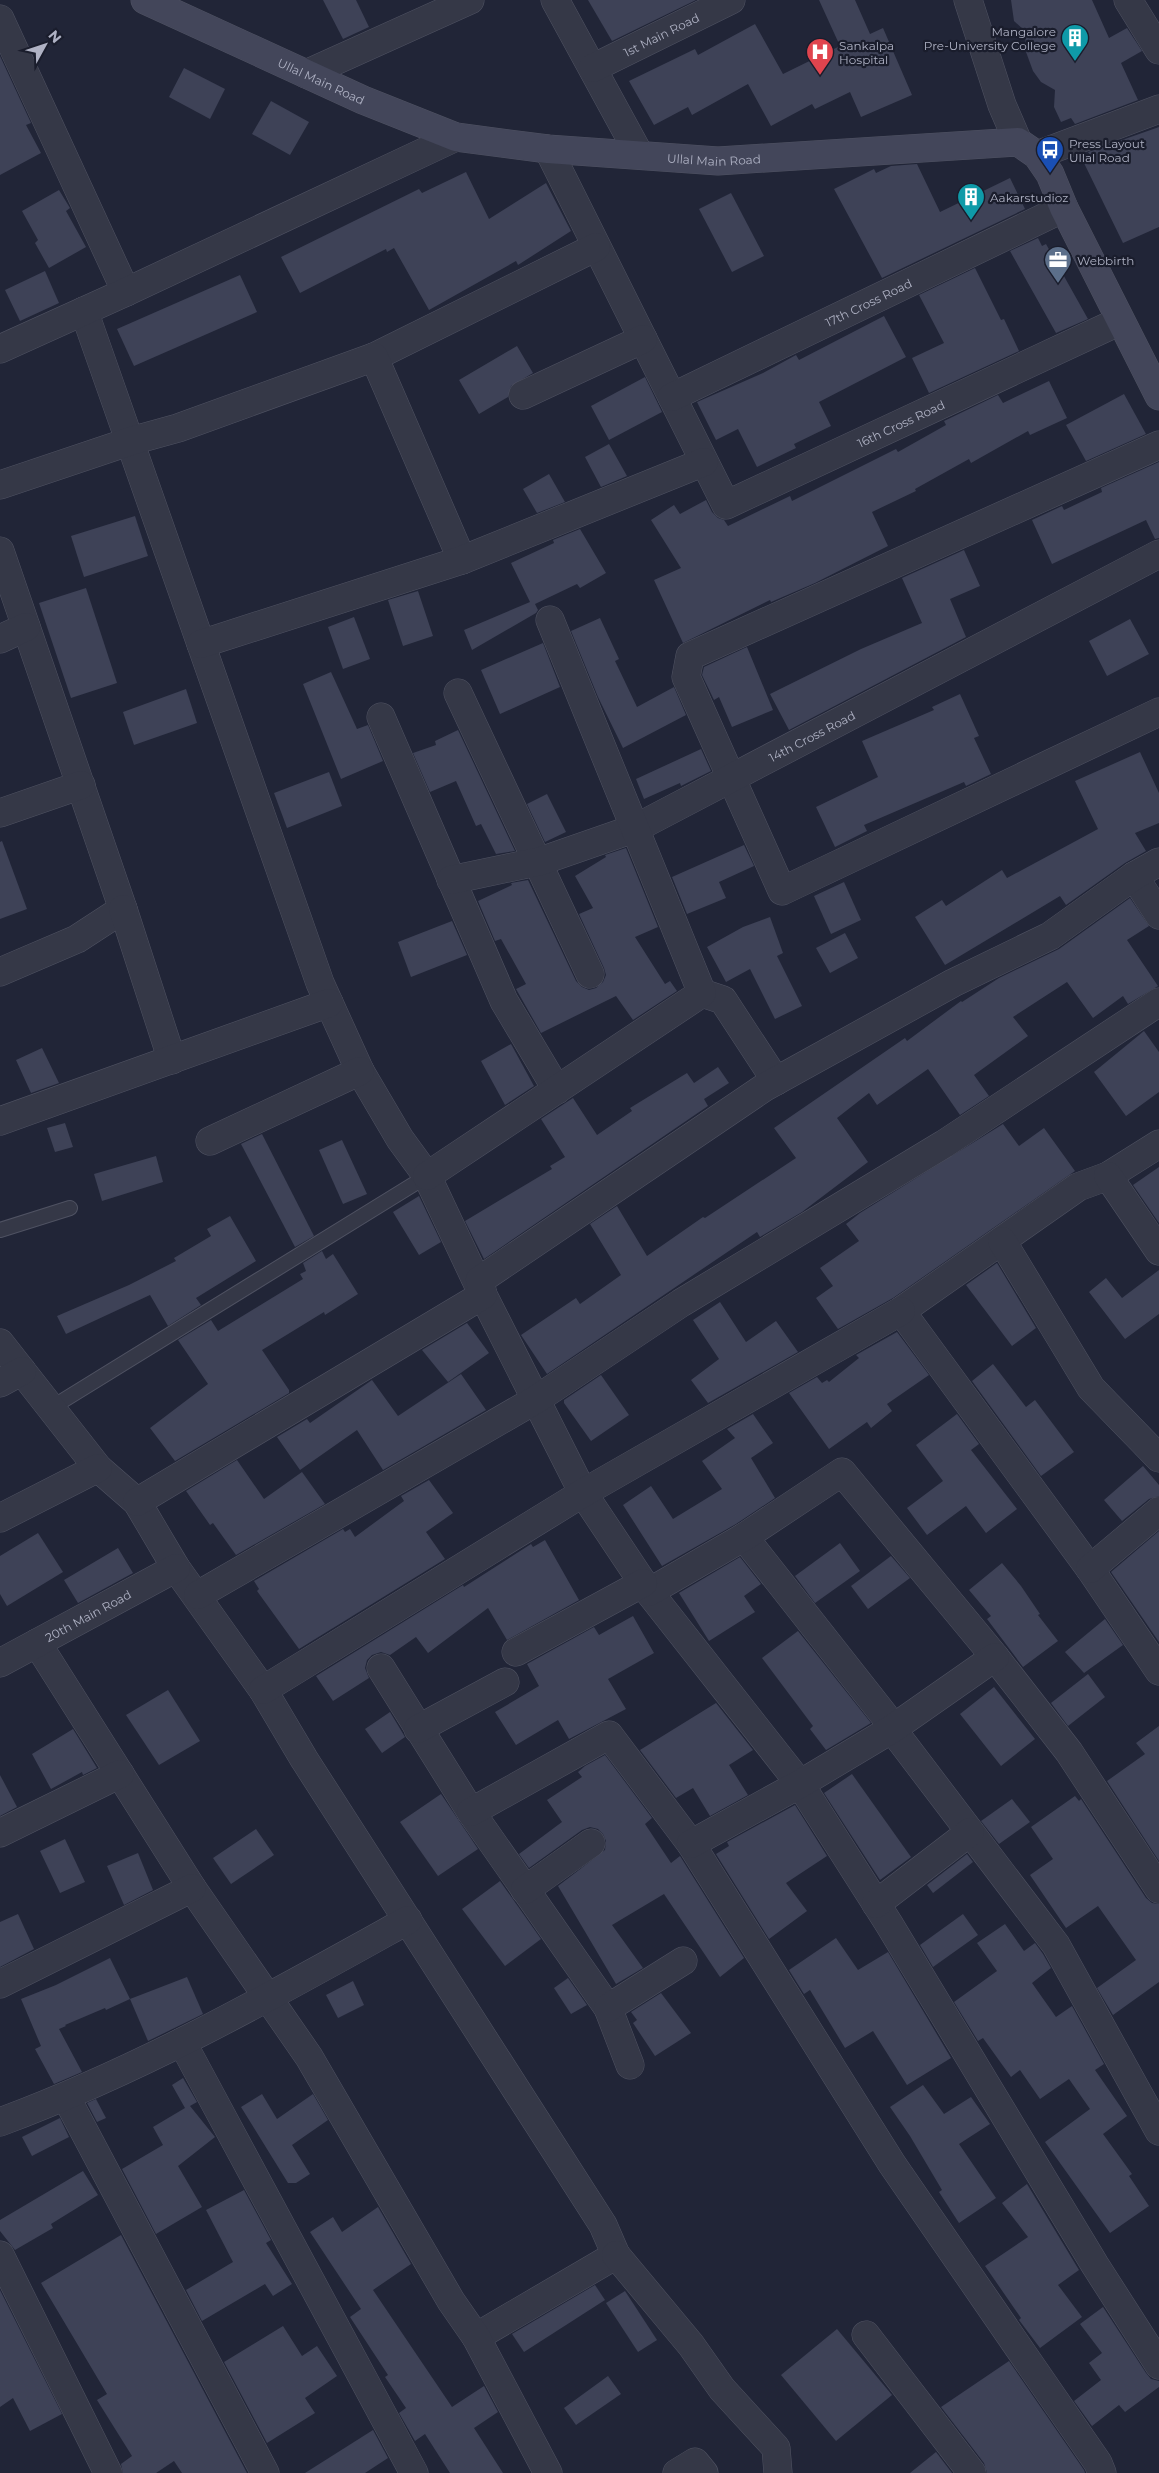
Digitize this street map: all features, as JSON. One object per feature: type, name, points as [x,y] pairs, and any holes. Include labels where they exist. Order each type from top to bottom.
[{"type":"main road","name":"Ullal Main Road","points":[[157,2],[363,100],[456,137],[548,149],[718,161],[1027,148]]},
{"type":"main road","points":[[1027,148],[1050,174],[1064,208],[1159,396]]},
{"type":"street","points":[[306,74],[470,0]]},
{"type":"street","points":[[555,0],[639,154]]},
{"type":"street","name":"1st Main Road","points":[[592,68],[731,0]]},
{"type":"street","points":[[968,0],[1002,105],[1027,148],[1159,109]]},
{"type":"street","points":[[1128,0],[1159,50]]},
{"type":"street","points":[[0,19],[126,292]]},
{"type":"street","points":[[1,345],[126,292],[456,137]]},
{"type":"street","points":[[201,644],[462,560],[704,462],[548,149]]},
{"type":"street","name":"17th Cross Road","points":[[672,397],[1064,208]]},
{"type":"street","points":[[0,485],[131,441],[178,428],[374,357],[596,247]]},
{"type":"street","points":[[84,311],[320,983],[360,1070],[400,1139],[427,1176],[483,1295],[583,1493],[646,1587],[800,1784],[876,1904],[1095,2265],[1159,2365]]},
{"type":"street","name":"16th Cross Road","points":[[704,462],[726,505],[1120,321]]},
{"type":"street","points":[[523,395],[643,339]]},
{"type":"street","points":[[374,357],[462,560]]},
{"type":"street","points":[[1159,445],[690,656],[686,677],[782,891],[1159,712]]},
{"type":"street","points":[[0,551],[123,909],[172,1060]]},
{"type":"street","name":"14th Cross Road","points":[[450,880],[537,861],[636,828],[1159,554]]},
{"type":"street","points":[[550,620],[702,993],[723,1000],[776,1081]]},
{"type":"street","points":[[0,639],[26,627]]},
{"type":"street","points":[[458,693],[590,974]]},
{"type":"street","points":[[381,717],[504,1001],[557,1090]]},
{"type":"street","points":[[0,813],[81,785]]},
{"type":"street","points":[[483,1295],[480,1280],[776,1081],[953,983],[1050,936],[1134,876],[1159,862]]},
{"type":"street","points":[[1134,876],[1159,915]]},
{"type":"street","points":[[0,972],[77,939],[123,909]]},
{"type":"street","points":[[427,1176],[702,993]]},
{"type":"street","points":[[198,1595],[537,1399],[681,1303],[944,1144],[1159,1002]]},
{"type":"street","points":[[0,1121],[329,1004]]},
{"type":"street","points":[[210,1141],[360,1070]]},
{"type":"street","points":[[263,1690],[583,1493],[902,1311],[1078,1187],[1108,1176],[1159,1144]]},
{"type":"street","points":[[1108,1176],[1159,1251]]},
{"type":"street","points":[[1002,1241],[1091,1388],[1159,1458]]},
{"type":"street","points":[[137,1502],[483,1295]]},
{"type":"street","points":[[902,1311],[1090,1569],[1159,1671]]},
{"type":"street","points":[[0,1343],[11,1377],[51,1408],[98,1468],[137,1502],[176,1568],[198,1595],[263,1690],[304,1759],[592,2206],[603,2225],[616,2255],[691,2345],[722,2389],[776,2448],[778,2473]]},
{"type":"street","points":[[0,1518],[98,1468]]},
{"type":"street","points":[[516,1652],[744,1537],[842,1472],[995,1657],[1069,1752],[1159,1889]]},
{"type":"street","points":[[1090,1569],[1159,1511]]},
{"type":"street","points":[[744,1537],[884,1714],[892,1729],[1056,1945],[1159,2131]]},
{"type":"street","name":"20th Main Road","points":[[0,1662],[176,1568]]},
{"type":"street","points":[[37,1643],[192,1888],[309,2057],[451,2301],[476,2337],[548,2473]]},
{"type":"street","points":[[691,1844],[800,1784],[892,1729],[995,1657]]},
{"type":"street","points":[[380,1668],[471,1812],[608,2008],[630,2065]]},
{"type":"street","points":[[418,1729],[505,1682]]},
{"type":"street","points":[[471,1812],[610,1736],[691,1844],[892,2164],[1093,2455],[1102,2473]]},
{"type":"street","points":[[0,1833],[120,1774]]},
{"type":"street","points":[[876,1904],[970,1832]]},
{"type":"street","points":[[525,1890],[591,1843]]},
{"type":"street","points":[[0,1984],[192,1888]]},
{"type":"street","points":[[0,2122],[66,2097],[182,2042],[268,1998],[408,1920]]},
{"type":"street","points":[[608,2008],[684,1960]]},
{"type":"street","points":[[182,2042],[412,2472]]},
{"type":"street","points":[[66,2097],[265,2473]]},
{"type":"street","points":[[0,2255],[108,2473]]},
{"type":"street","points":[[476,2337],[616,2255]]},
{"type":"street","points":[[866,2335],[972,2473]]},
{"type":"street","points":[[677,2473],[694,2462],[704,2473]]},
{"type":"lane","points":[[51,1408],[427,1176]]},
{"type":"lane","points":[[0,1230],[70,1208]]},
{"type":"building","points":[[323,0],[356,0],[369,27],[343,39]]},
{"type":"building","points":[[588,0],[696,0],[612,41]]},
{"type":"building","points":[[819,0],[855,0],[870,34],[883,28],[912,95],[861,117],[850,92],[815,109],[812,104],[771,126],[748,84],[692,115],[688,107],[654,125],[629,81],[695,49],[698,55],[755,24],[783,74],[840,46]]},
{"type":"building","name":"Mangalore Pre-University College","points":[[1011,0],[1092,0],[1109,38],[1127,28],[1142,51],[1121,63],[1138,100],[1075,124],[1071,118],[1061,122],[1054,107],[1055,90],[1041,82],[1033,71],[1026,52],[1025,31],[1014,21]]},
{"type":"building","points":[[0,56],[31,123],[26,125],[41,153],[0,175]]},
{"type":"building","points":[[184,68],[225,89],[210,119],[169,97]]},
{"type":"building","points":[[271,101],[309,122],[290,155],[252,134]]},
{"type":"building","points":[[1159,127],[1159,227],[1123,243],[1083,161],[1091,157],[1088,152]]},
{"type":"building","points":[[917,164],[940,212],[1010,178],[1025,209],[882,278],[834,189],[874,169],[876,173],[891,166]]},
{"type":"building","points":[[466,172],[489,219],[546,183],[571,231],[518,265],[516,261],[429,310],[394,248],[387,252],[386,249],[300,293],[281,257],[419,189],[422,193]]},
{"type":"building","points":[[59,190],[70,208],[66,211],[86,247],[49,268],[35,243],[38,240],[22,211]]},
{"type":"building","points":[[731,193],[764,256],[732,272],[699,209]]},
{"type":"building","points":[[1038,238],[1042,246],[1046,244],[1088,319],[1056,333],[1010,251]]},
{"type":"building","points":[[975,268],[1001,320],[1004,319],[1019,351],[929,393],[912,358],[944,343],[919,295]]},
{"type":"building","points":[[45,271],[59,303],[20,321],[5,290]]},
{"type":"building","points":[[240,275],[257,312],[134,366],[117,329]]},
{"type":"building","points":[[884,316],[906,357],[819,402],[831,426],[794,444],[796,448],[757,467],[738,429],[716,440],[697,402],[763,373],[796,355],[799,360]]},
{"type":"building","points":[[517,346],[533,373],[511,386],[508,397],[479,414],[459,380]]},
{"type":"building","points":[[645,377],[662,412],[609,440],[591,406]]},
{"type":"building","points":[[1049,381],[1067,418],[1030,435],[1028,431],[971,463],[969,459],[915,489],[916,491],[872,512],[888,546],[815,583],[771,602],[770,600],[683,643],[654,580],[681,568],[651,520],[674,505],[680,514],[706,500],[712,512],[718,518],[724,520],[728,526],[790,496],[792,501],[896,449],[898,452],[946,425],[944,421],[998,395],[1003,403]]},
{"type":"building","points":[[1124,394],[1146,434],[1086,461],[1066,425]]},
{"type":"building","points":[[609,444],[627,476],[601,487],[585,457]]},
{"type":"building","points":[[1159,462],[1159,538],[1155,539],[1146,520],[1052,564],[1032,520],[1062,506],[1064,510],[1102,492],[1101,488]]},
{"type":"building","points":[[549,474],[565,502],[537,513],[523,489]]},
{"type":"building","points":[[135,516],[148,556],[84,577],[71,536]]},
{"type":"building","points":[[580,529],[606,573],[580,588],[577,584],[535,604],[538,610],[536,613],[472,650],[464,630],[530,602],[511,563],[554,543],[553,540]]},
{"type":"building","points":[[964,550],[980,586],[950,599],[966,637],[789,730],[770,694],[861,649],[922,623],[902,578]]},
{"type":"building","points":[[86,588],[117,683],[71,698],[39,603]]},
{"type":"building","points":[[418,591],[433,636],[403,646],[388,600]]},
{"type":"building","points":[[354,617],[370,659],[343,669],[328,627]]},
{"type":"building","points":[[600,618],[619,659],[615,661],[637,707],[674,687],[686,715],[623,748],[598,697],[571,631]]},
{"type":"building","points":[[1130,619],[1149,654],[1107,676],[1089,641]]},
{"type":"building","points":[[543,643],[560,687],[500,714],[481,670]]},
{"type":"building","points":[[747,647],[773,710],[732,727],[719,697],[714,700],[702,675],[704,667]]},
{"type":"building","points":[[331,672],[357,729],[368,725],[383,761],[341,779],[303,684]]},
{"type":"building","points":[[186,689],[197,723],[134,745],[123,712]]},
{"type":"building","points":[[960,694],[979,736],[974,738],[991,774],[966,786],[964,782],[864,825],[867,831],[835,847],[816,807],[878,777],[862,741],[934,710],[932,707]]},
{"type":"building","points":[[458,730],[515,851],[496,854],[481,824],[476,826],[456,781],[430,792],[413,753],[436,745],[435,741]]},
{"type":"building","points":[[701,749],[711,771],[681,786],[680,783],[644,799],[636,779]]},
{"type":"building","points":[[1140,752],[1159,793],[1159,823],[1135,833],[1146,851],[1125,863],[1066,905],[1060,896],[945,965],[915,917],[942,900],[946,906],[1002,870],[1007,878],[1098,829],[1075,781]]},
{"type":"building","points":[[329,772],[342,806],[287,828],[274,793]]},
{"type":"building","points":[[547,794],[566,832],[545,842],[527,804]]},
{"type":"building","points":[[2,841],[27,909],[0,919],[0,842]]},
{"type":"building","points":[[744,845],[754,866],[719,882],[726,898],[687,914],[672,877]]},
{"type":"building","points":[[626,848],[658,927],[635,937],[665,984],[670,981],[677,991],[633,1020],[616,996],[541,1033],[516,989],[526,984],[501,939],[495,941],[478,901],[512,885],[511,883],[528,880],[576,981],[582,987],[589,990],[596,988],[603,982],[606,975],[579,914],[593,908],[575,876],[606,857],[605,855]]},
{"type":"building","points":[[844,882],[861,920],[831,934],[814,896]]},
{"type":"building","points":[[1130,898],[1149,926],[1127,940],[1158,986],[1128,1004],[1123,996],[1093,1018],[1067,982],[1013,1017],[1028,1036],[974,1075],[989,1096],[960,1115],[928,1069],[877,1105],[869,1093],[837,1118],[868,1162],[802,1212],[760,1237],[757,1232],[547,1374],[521,1335],[576,1298],[580,1304],[621,1275],[590,1224],[617,1206],[647,1256],[703,1217],[705,1218],[796,1158],[774,1128],[905,1038],[907,1041],[961,1001],[999,978],[1059,949]]},
{"type":"building","points":[[770,917],[783,953],[777,956],[802,1006],[775,1019],[750,969],[726,982],[707,947],[743,927]]},
{"type":"building","points":[[452,921],[467,955],[411,977],[398,942]]},
{"type":"building","points":[[845,933],[858,958],[830,973],[816,948]]},
{"type":"building","points":[[1144,1031],[1159,1052],[1159,1092],[1126,1116],[1094,1072]]},
{"type":"building","points":[[511,1044],[534,1086],[505,1105],[481,1061]]},
{"type":"building","points":[[42,1048],[59,1083],[31,1093],[16,1060]]},
{"type":"building","points":[[718,1067],[729,1083],[704,1099],[708,1106],[484,1259],[465,1221],[552,1169],[550,1166],[565,1157],[541,1119],[573,1098],[597,1135],[632,1111],[630,1108],[687,1073],[694,1083]]},
{"type":"building","points":[[65,1123],[73,1147],[55,1152],[47,1128]]},
{"type":"building","points":[[1003,1124],[1019,1146],[1044,1128],[1075,1171],[893,1298],[838,1329],[816,1298],[833,1286],[820,1268],[859,1241],[846,1224],[860,1213]]},
{"type":"building","points":[[262,1134],[314,1236],[295,1247],[241,1144]]},
{"type":"building","points":[[342,1140],[367,1194],[343,1204],[319,1150]]},
{"type":"building","points":[[156,1156],[163,1182],[102,1201],[94,1174]]},
{"type":"building","points":[[1159,1167],[1159,1223],[1133,1185]]},
{"type":"building","points":[[419,1196],[441,1242],[419,1255],[393,1212]]},
{"type":"building","points":[[230,1216],[256,1261],[196,1298],[201,1305],[168,1326],[150,1295],[66,1334],[57,1316],[129,1285],[176,1261],[174,1258],[211,1236],[207,1229]]},
{"type":"building","points":[[322,1251],[326,1259],[333,1254],[358,1294],[325,1315],[324,1312],[262,1350],[289,1390],[289,1393],[175,1461],[150,1428],[208,1384],[178,1340],[211,1320],[218,1331],[303,1279],[300,1274],[306,1271],[303,1263]]},
{"type":"building","points":[[997,1263],[1036,1328],[1012,1346],[966,1285]]},
{"type":"building","points":[[1159,1270],[1159,1314],[1125,1339],[1089,1292],[1106,1278],[1122,1298]]},
{"type":"building","points":[[720,1302],[746,1342],[776,1321],[798,1352],[708,1403],[691,1380],[719,1359],[693,1320]]},
{"type":"building","points":[[467,1323],[489,1353],[448,1382],[422,1350]]},
{"type":"building","points":[[897,1332],[929,1375],[887,1404],[892,1411],[871,1428],[867,1422],[829,1449],[789,1393],[817,1377],[822,1383],[827,1380],[829,1382],[859,1358],[856,1355]]},
{"type":"building","points":[[993,1364],[1026,1407],[1035,1400],[1074,1452],[1041,1476],[972,1381]]},
{"type":"building","points":[[461,1374],[486,1410],[383,1470],[357,1430],[300,1470],[277,1437],[307,1419],[310,1423],[372,1380],[398,1416]]},
{"type":"building","points":[[601,1375],[629,1415],[591,1441],[564,1403],[564,1400]]},
{"type":"building","points":[[753,1414],[773,1443],[751,1458],[775,1498],[736,1524],[662,1566],[623,1505],[651,1486],[673,1519],[722,1489],[702,1461],[735,1438],[727,1429]]},
{"type":"building","points":[[957,1414],[979,1444],[971,1450],[1017,1509],[986,1533],[966,1506],[927,1535],[907,1508],[943,1481],[916,1445]]},
{"type":"building","points":[[237,1460],[264,1499],[302,1472],[325,1504],[236,1555],[213,1523],[210,1525],[186,1491]]},
{"type":"building","points":[[1143,1466],[1159,1485],[1159,1496],[1149,1499],[1122,1521],[1104,1500]]},
{"type":"building","points":[[429,1480],[453,1513],[426,1532],[445,1559],[299,1649],[257,1591],[259,1589],[254,1581],[343,1529],[345,1532],[350,1529],[355,1537],[404,1501],[401,1496]]},
{"type":"building","points":[[1159,1531],[1159,1642],[1111,1572]]},
{"type":"building","points":[[38,1533],[63,1572],[7,1606],[0,1594],[0,1556]]},
{"type":"building","points":[[545,1540],[579,1600],[507,1640],[488,1608],[428,1653],[416,1637],[390,1655],[381,1652],[372,1655],[367,1660],[365,1668],[369,1678],[333,1701],[316,1676],[463,1585],[464,1587],[531,1544],[533,1547]]},
{"type":"building","points":[[840,1543],[860,1571],[815,1603],[795,1576]]},
{"type":"building","points":[[118,1548],[133,1573],[78,1603],[64,1580]]},
{"type":"building","points":[[891,1556],[910,1578],[868,1609],[851,1586]]},
{"type":"building","points":[[740,1557],[761,1584],[744,1596],[755,1612],[709,1641],[679,1593]]},
{"type":"building","points":[[1002,1563],[1021,1586],[1040,1614],[1038,1615],[1058,1641],[1023,1667],[987,1619],[991,1616],[969,1590]]},
{"type":"building","points":[[633,1616],[654,1653],[608,1679],[626,1709],[569,1739],[558,1720],[516,1745],[495,1712],[539,1686],[527,1664],[594,1627],[599,1635]]},
{"type":"building","points":[[1105,1619],[1123,1645],[1084,1673],[1065,1652]]},
{"type":"building","points":[[798,1631],[871,1723],[826,1750],[810,1729],[813,1726],[762,1658]]},
{"type":"building","points":[[1088,1674],[1105,1697],[1068,1726],[1051,1703]]},
{"type":"building","points":[[994,1687],[1035,1739],[1001,1766],[960,1714]]},
{"type":"building","points":[[168,1690],[200,1741],[159,1765],[126,1715]]},
{"type":"building","points":[[716,1703],[753,1750],[729,1765],[748,1795],[710,1816],[693,1788],[676,1798],[640,1750]]},
{"type":"building","points":[[390,1712],[405,1737],[382,1753],[365,1729]]},
{"type":"building","points":[[1159,1726],[1159,1861],[1107,1781],[1145,1754],[1136,1743]]},
{"type":"building","points":[[73,1729],[97,1768],[83,1775],[82,1772],[51,1789],[32,1754]]},
{"type":"building","points":[[605,1755],[652,1818],[645,1824],[671,1863],[680,1856],[744,1958],[720,1977],[664,1894],[612,1925],[643,1968],[616,1984],[558,1886],[605,1850],[606,1841],[598,1829],[590,1827],[582,1830],[529,1868],[519,1854],[562,1822],[547,1800],[582,1777],[578,1772],[585,1766]]},
{"type":"building","points":[[852,1774],[911,1857],[880,1880],[824,1793]]},
{"type":"building","points":[[0,1775],[17,1807],[0,1816]]},
{"type":"building","points":[[441,1794],[478,1849],[438,1876],[400,1822]]},
{"type":"building","points":[[1075,1796],[1079,1801],[1081,1799],[1146,1898],[1152,1903],[1159,1904],[1159,1982],[1113,2015],[1097,1988],[1136,1960],[1098,1906],[1066,1928],[1030,1875],[1053,1859],[1031,1827]]},
{"type":"building","points":[[1012,1799],[1030,1822],[999,1844],[981,1821]]},
{"type":"building","points":[[795,1805],[827,1856],[786,1883],[807,1911],[769,1939],[716,1854],[729,1846],[727,1842]]},
{"type":"building","points":[[256,1829],[274,1855],[231,1884],[213,1858]]},
{"type":"building","points":[[65,1839],[85,1882],[60,1893],[40,1851]]},
{"type":"building","points":[[138,1853],[153,1890],[124,1905],[107,1866]]},
{"type":"building","points":[[967,1854],[973,1862],[933,1893],[927,1885]]},
{"type":"building","points":[[500,1881],[541,1939],[505,1966],[462,1909]]},
{"type":"building","points":[[18,1914],[34,1949],[0,1967],[0,1922]]},
{"type":"building","points":[[963,1914],[978,1935],[933,1967],[920,1945]]},
{"type":"building","points":[[1005,1924],[1024,1951],[1035,1943],[1043,1954],[1051,1968],[1032,1983],[1056,2017],[1072,2006],[1104,2064],[1095,2070],[1127,2116],[1103,2134],[1132,2174],[1129,2176],[1149,2206],[1110,2233],[1045,2142],[1090,2109],[1069,2079],[1040,2099],[1020,2070],[1011,2077],[983,2038],[978,2041],[954,2002],[997,1971],[977,1943]]},
{"type":"building","points":[[836,1938],[858,1970],[888,1952],[951,2058],[907,2085],[873,2031],[845,2048],[810,1990],[804,1994],[789,1970]]},
{"type":"building","points":[[110,1958],[130,1999],[59,2029],[82,2072],[54,2084],[35,2049],[41,2046],[21,1999],[56,1985]]},
{"type":"building","points":[[187,1977],[203,2014],[148,2041],[130,1999]]},
{"type":"building","points":[[568,1978],[587,2005],[571,2014],[554,1988]]},
{"type":"building","points":[[353,1981],[364,2005],[338,2018],[326,1995]]},
{"type":"building","points":[[661,1993],[691,2033],[655,2056],[633,2023],[637,2020],[631,2012]]},
{"type":"building","points":[[183,2078],[197,2102],[190,2106],[215,2137],[178,2166],[202,2207],[156,2234],[122,2169],[163,2145],[153,2127],[185,2108],[172,2085]]},
{"type":"building","points":[[923,2085],[944,2114],[971,2097],[990,2124],[959,2144],[996,2198],[959,2223],[939,2192],[942,2190],[910,2136],[890,2107]]},
{"type":"building","points":[[262,2094],[277,2119],[313,2094],[328,2120],[292,2145],[310,2174],[296,2183],[288,2183],[241,2107]]},
{"type":"building","points":[[96,2099],[106,2118],[97,2122],[87,2103]]},
{"type":"building","points":[[60,2118],[69,2137],[32,2156],[22,2137]]},
{"type":"building","points":[[83,2171],[98,2195],[51,2224],[53,2228],[15,2250],[0,2231],[0,2220]]},
{"type":"building","points":[[1027,2184],[1079,2270],[1058,2285],[1082,2317],[1040,2348],[1019,2320],[1021,2318],[985,2266],[1028,2237],[1002,2203]]},
{"type":"building","points":[[244,2190],[271,2240],[266,2243],[292,2284],[273,2296],[265,2284],[202,2321],[186,2290],[233,2262],[206,2210]]},
{"type":"building","points":[[378,2207],[411,2264],[373,2290],[452,2407],[484,2386],[498,2412],[474,2428],[503,2473],[450,2473],[425,2434],[415,2441],[399,2413],[406,2408],[385,2377],[388,2375],[350,2317],[361,2309],[310,2232],[333,2217],[342,2232]]},
{"type":"building","points":[[121,2235],[247,2473],[182,2473],[174,2461],[156,2473],[123,2473],[121,2464],[132,2456],[97,2400],[107,2394],[41,2283]]},
{"type":"building","points":[[595,2285],[605,2300],[524,2352],[512,2334]]},
{"type":"building","points":[[0,2290],[62,2414],[30,2431],[13,2398],[0,2407]]},
{"type":"building","points":[[625,2291],[657,2340],[638,2352],[606,2303]]},
{"type":"building","points":[[1103,2307],[1146,2373],[1151,2379],[1159,2381],[1159,2387],[1125,2412],[1119,2405],[1092,2426],[1074,2401],[1101,2380],[1089,2363],[1102,2353],[1080,2324]]},
{"type":"building","points":[[283,2326],[302,2356],[317,2346],[337,2376],[305,2398],[315,2413],[267,2443],[224,2362]]},
{"type":"building","points":[[837,2329],[892,2395],[836,2441],[781,2375]]},
{"type":"building","points":[[1009,2361],[1085,2473],[987,2473],[984,2463],[941,2407]]},
{"type":"building","points":[[608,2376],[621,2394],[576,2425],[564,2408]]},
{"type":"building","points":[[373,2430],[388,2458],[365,2473],[305,2473]]},
{"type":"building","points":[[936,2452],[952,2473],[910,2473]]},
{"type":"place","name":"Mangalore Pre-University College","points":[[1075,62]]},
{"type":"place","name":"Sankalpa Hospital","points":[[820,76]]},
{"type":"place","name":"Press Layout Ullal Road","points":[[1050,174]]},
{"type":"place","name":"Aakarstudioz","points":[[971,221]]},
{"type":"place","name":"Webbirth","points":[[1058,284]]}]
